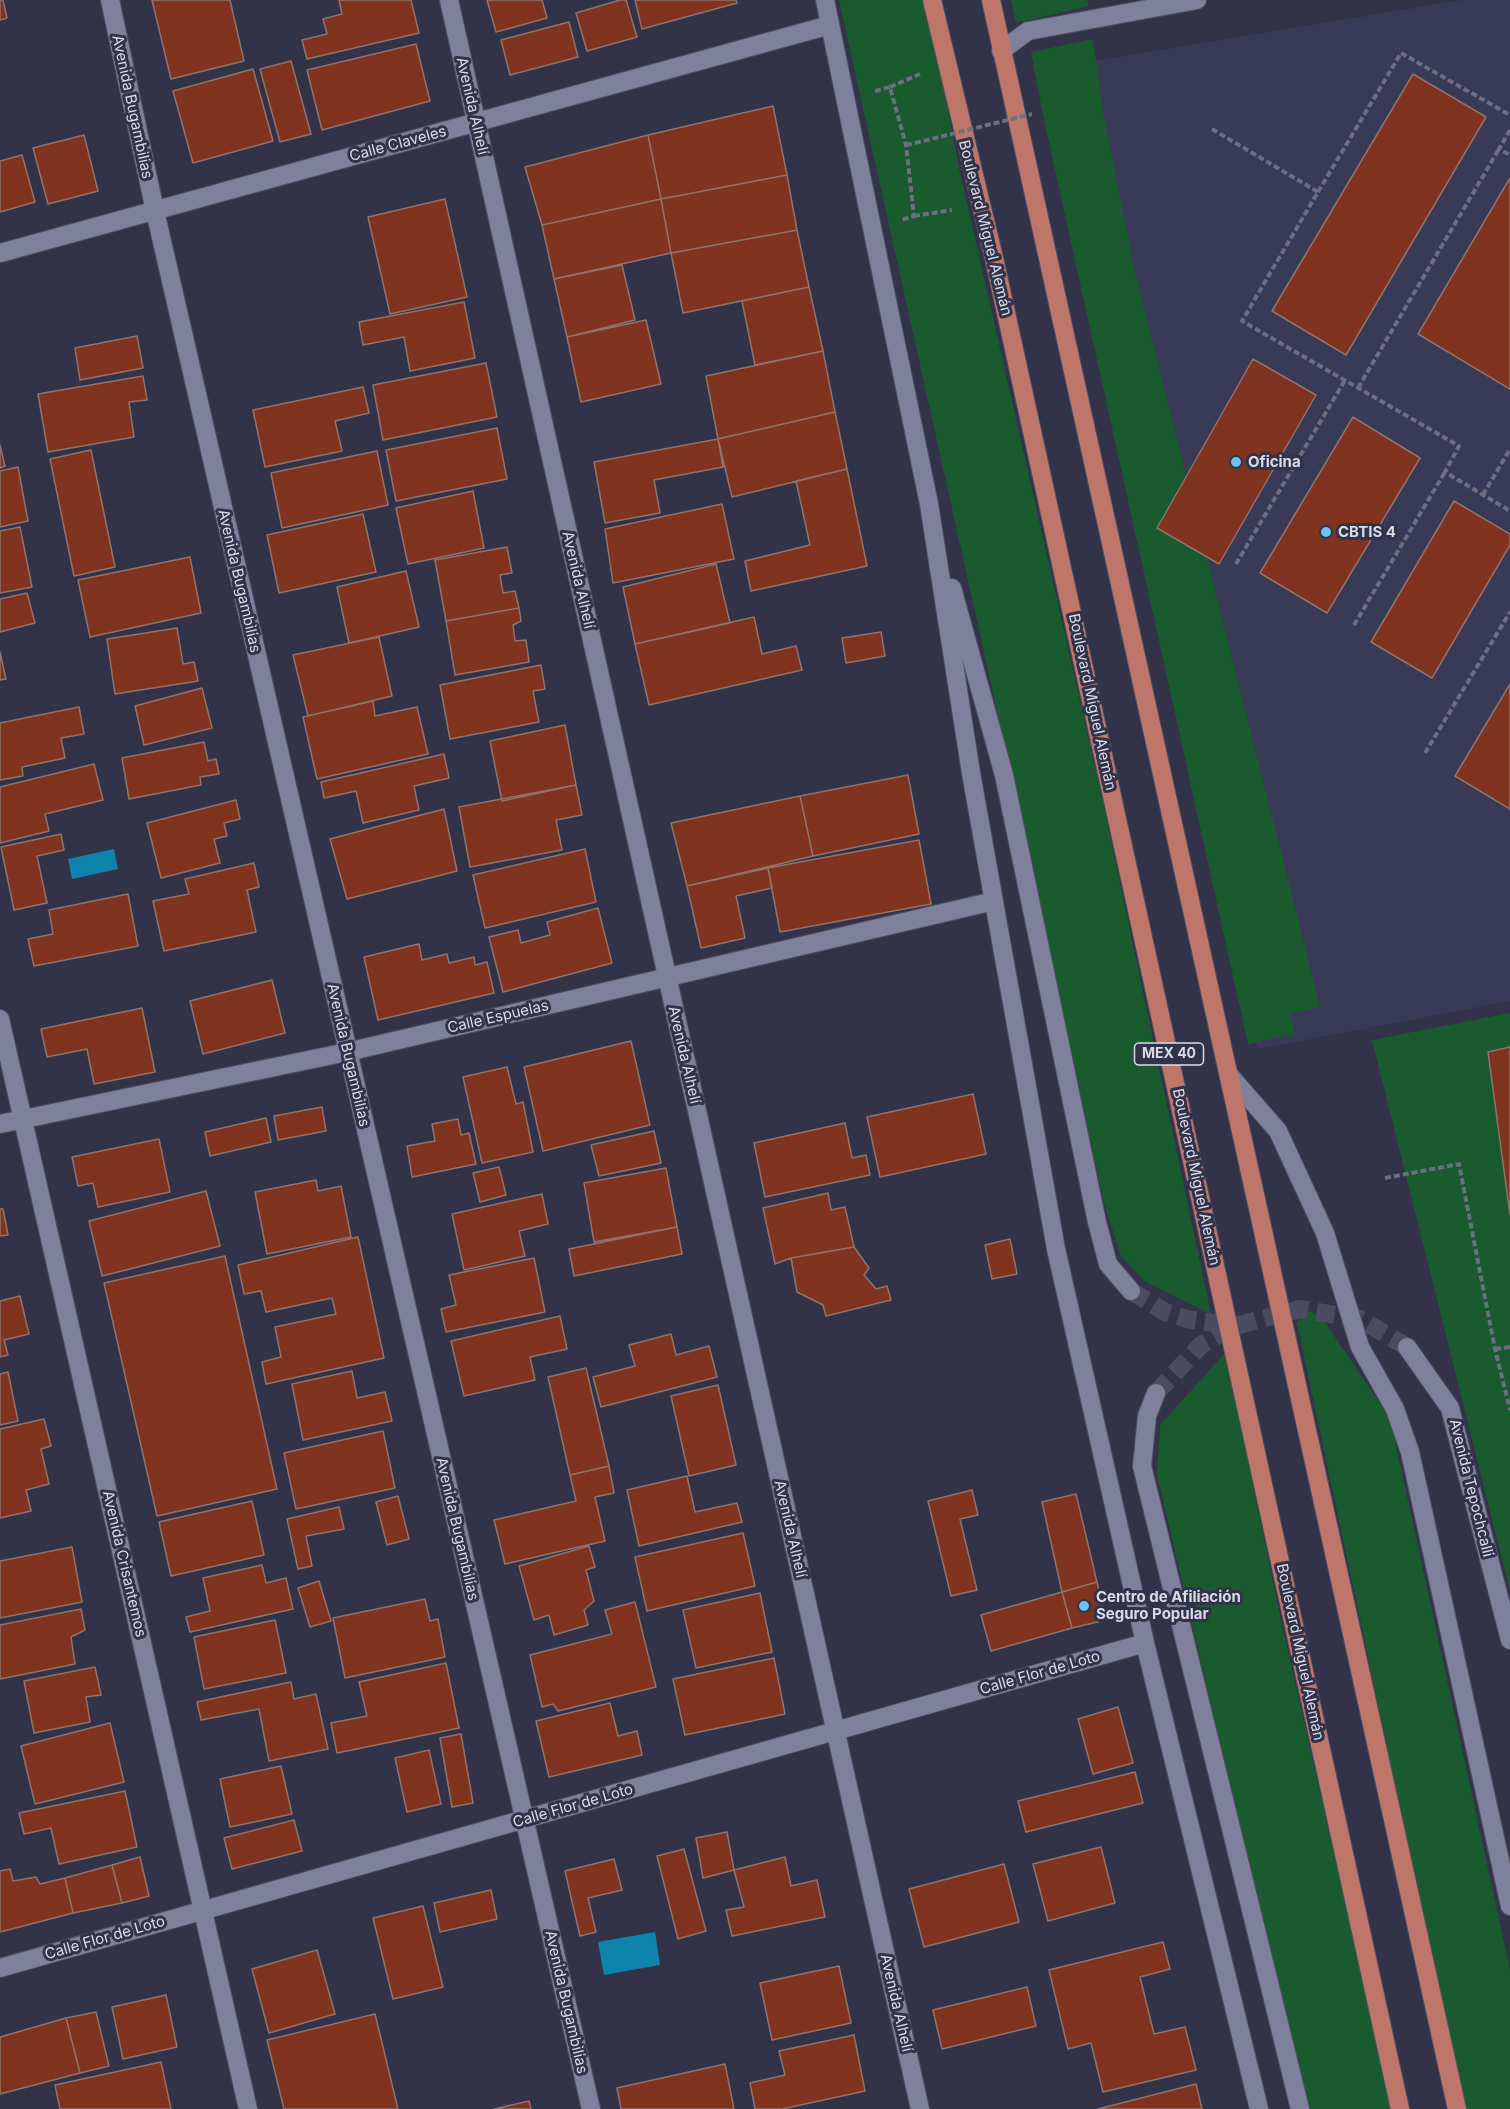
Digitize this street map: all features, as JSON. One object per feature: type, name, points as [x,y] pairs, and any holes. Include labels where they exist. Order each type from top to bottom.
[{"type":"main road","name":"Boulevard Miguel Alemán","points":[[932,0],[994,258],[1400,2109]]},
{"type":"main road","name":"MEX 40","points":[[991,0],[1457,2109]]},
{"type":"street","name":"Avenida Bugambilias","points":[[110,0],[155,211],[591,2109]]},
{"type":"street","name":"Avenida Alhelí","points":[[449,0],[920,2109]]},
{"type":"street","points":[[825,0],[929,504],[994,901],[1056,1249],[1145,1643],[1259,2109]]},
{"type":"street","points":[[1001,51],[1028,31],[1197,0]]},
{"type":"street","name":"Calle Claveles","points":[[0,253],[831,26]]},
{"type":"street","points":[[929,504],[1004,775],[1097,1222],[1108,1264],[1131,1291]]},
{"type":"street","name":"Calle Espuelas","points":[[0,1124],[347,1052],[994,901]]},
{"type":"street","name":"Avenida Crisantemos","points":[[0,1019],[248,2109]]},
{"type":"street","points":[[1230,1076],[1278,1131],[1325,1233],[1360,1347],[1395,1409],[1410,1452],[1510,1906]]},
{"type":"street","name":"Avenida Tepochcalli","points":[[1407,1347],[1450,1408],[1510,1640]]},
{"type":"street","points":[[1156,1393],[1147,1416],[1142,1466],[1300,2109]]},
{"type":"street","name":"Calle Flor de Loto","points":[[0,1968],[1145,1643]]},
{"type":"path","points":[[1354,625],[1459,446],[1242,321],[1401,52],[1510,116]]},
{"type":"path","points":[[845,98],[890,87],[906,146],[914,216]]},
{"type":"path","points":[[906,146],[1032,114]]},
{"type":"path","points":[[1212,129],[1318,192]]},
{"type":"path","points":[[1358,388],[1510,130]]},
{"type":"path","points":[[1499,149],[1510,155]]},
{"type":"path","points":[[872,228],[914,216],[980,205]]},
{"type":"path","points":[[1236,564],[1345,380]]},
{"type":"path","points":[[1483,495],[1510,449]]},
{"type":"path","points":[[1444,472],[1510,511]]},
{"type":"path","points":[[1425,753],[1510,612]]},
{"type":"path","points":[[1385,1178],[1459,1164],[1495,1349],[1510,1410]]},
{"type":"path","points":[[1495,1349],[1510,1347]]},
{"type":"shaded area","name":"CBTIS 4","points":[[1463,0],[1510,0],[1510,1001],[1258,1049],[1256,1043],[1248,1044],[1048,69]]},
{"type":"green space","points":[[839,0],[927,0],[959,168],[1102,798],[1211,1314],[1146,1282],[1134,1270],[1120,1254],[1104,1203]]},
{"type":"green space","points":[[1011,0],[1087,0],[1089,6],[1016,23]]},
{"type":"green space","points":[[1093,39],[1103,111],[1133,264],[1320,1007],[1290,1014],[1295,1034],[1248,1044],[1031,52]]},
{"type":"green space","points":[[1510,1013],[1510,1591],[1372,1040]]},
{"type":"green space","points":[[1308,1310],[1322,1318],[1390,1418],[1510,1970],[1510,2109],[1464,2109],[1297,1323]]},
{"type":"green space","points":[[1225,1353],[1284,1634],[1392,2109],[1306,2109],[1157,1475],[1160,1425]]},
{"type":"water","points":[[114,849],[118,869],[72,879],[68,859]]},
{"type":"water","points":[[655,1932],[660,1965],[604,1975],[598,1942]]},
{"type":"building","points":[[0,0],[3,0],[7,18],[0,20]]},
{"type":"building","points":[[152,0],[230,0],[244,61],[171,79]]},
{"type":"building","points":[[339,0],[411,0],[419,33],[307,59],[302,40],[327,34],[323,19],[342,14]]},
{"type":"building","points":[[487,0],[542,0],[547,18],[496,32]]},
{"type":"building","points":[[626,0],[637,37],[587,51],[576,13]]},
{"type":"building","points":[[635,0],[736,0],[737,3],[642,29]]},
{"type":"building","points":[[569,22],[578,57],[510,75],[501,40]]},
{"type":"building","points":[[416,44],[430,101],[322,130],[307,70]]},
{"type":"building","points":[[291,61],[311,134],[280,142],[260,69]]},
{"type":"building","points":[[253,69],[273,141],[193,163],[173,91]]},
{"type":"building","points":[[1413,74],[1486,117],[1346,355],[1272,311]]},
{"type":"building","points":[[773,106],[787,175],[661,199],[648,135]]},
{"type":"building","points":[[84,135],[98,191],[48,204],[33,148]]},
{"type":"building","points":[[648,135],[661,199],[542,225],[525,167]]},
{"type":"building","points":[[22,155],[35,202],[0,212],[0,161]]},
{"type":"building","points":[[787,175],[797,230],[671,253],[661,199]]},
{"type":"building","points":[[1510,178],[1510,389],[1418,334]]},
{"type":"building","points":[[445,199],[467,297],[390,314],[368,217]]},
{"type":"building","points":[[661,199],[671,253],[554,279],[542,225]]},
{"type":"building","points":[[797,230],[809,287],[683,313],[671,253]]},
{"type":"building","points":[[622,265],[635,320],[567,337],[554,279]]},
{"type":"building","points":[[809,287],[823,351],[755,365],[742,301]]},
{"type":"building","points":[[464,302],[475,358],[410,371],[404,337],[363,345],[359,322]]},
{"type":"building","points":[[646,320],[661,384],[581,402],[567,337]]},
{"type":"building","points":[[137,336],[143,368],[80,380],[75,348]]},
{"type":"building","points":[[823,351],[835,412],[718,439],[706,376]]},
{"type":"building","name":"Oficina","points":[[1253,359],[1316,395],[1219,564],[1157,528]]},
{"type":"building","points":[[486,363],[497,417],[383,440],[373,385]]},
{"type":"building","points":[[143,376],[147,400],[129,402],[134,437],[48,452],[38,394]]},
{"type":"building","points":[[363,387],[369,413],[335,421],[342,451],[265,467],[253,410]]},
{"type":"building","points":[[835,412],[847,469],[732,497],[718,439]]},
{"type":"building","points":[[1353,417],[1420,458],[1327,613],[1260,573]]},
{"type":"building","points":[[497,428],[507,479],[396,501],[386,450]]},
{"type":"building","points":[[718,439],[723,467],[654,480],[660,513],[605,523],[594,462]]},
{"type":"building","points":[[0,445],[5,466],[0,468]]},
{"type":"building","points":[[91,450],[115,567],[74,576],[50,459]]},
{"type":"building","points":[[377,451],[388,505],[282,528],[271,473]]},
{"type":"building","points":[[18,467],[28,521],[0,527],[0,471]]},
{"type":"building","points":[[847,469],[867,566],[751,591],[745,561],[810,545],[796,481]]},
{"type":"building","points":[[473,491],[484,548],[408,564],[396,508]]},
{"type":"building","points":[[1454,501],[1510,534],[1510,545],[1432,678],[1371,642]]},
{"type":"building","points":[[722,504],[734,559],[613,583],[605,529]]},
{"type":"building","points":[[363,514],[376,572],[279,593],[267,535]]},
{"type":"building","points":[[20,527],[32,587],[0,593],[0,531]]},
{"type":"building","points":[[507,547],[512,573],[500,575],[503,593],[515,591],[519,608],[446,621],[435,560]]},
{"type":"building","points":[[190,557],[201,613],[90,637],[78,580]]},
{"type":"building","points":[[716,564],[730,623],[635,644],[623,587]]},
{"type":"building","points":[[406,571],[419,627],[349,643],[337,587]]},
{"type":"building","points":[[27,593],[35,623],[0,632],[0,599]]},
{"type":"building","points":[[519,608],[521,621],[513,625],[515,641],[526,640],[529,662],[455,675],[446,621]]},
{"type":"building","points":[[754,617],[762,654],[796,646],[802,670],[649,705],[635,644]]},
{"type":"building","points":[[177,628],[183,664],[194,662],[198,681],[115,694],[107,639]]},
{"type":"building","points":[[881,632],[885,656],[846,663],[842,638]]},
{"type":"building","points":[[379,637],[392,696],[308,716],[293,655]]},
{"type":"building","points":[[0,652],[6,679],[0,680]]},
{"type":"building","points":[[541,665],[545,689],[533,691],[539,722],[450,739],[440,685]]},
{"type":"building","points":[[1510,684],[1510,809],[1455,776]]},
{"type":"building","points":[[202,688],[212,728],[144,745],[135,706]]},
{"type":"building","points":[[373,701],[375,716],[417,707],[428,754],[317,779],[303,717]]},
{"type":"building","points":[[79,707],[84,734],[61,738],[65,758],[22,767],[23,776],[0,780],[0,723]]},
{"type":"building","points":[[565,725],[576,785],[502,801],[490,741]]},
{"type":"building","points":[[204,742],[208,761],[216,759],[219,774],[200,777],[201,785],[129,799],[122,758]]},
{"type":"building","points":[[444,754],[449,778],[414,786],[419,810],[363,823],[356,791],[324,798],[321,782]]},
{"type":"building","points":[[94,764],[103,800],[45,814],[49,831],[0,843],[0,787]]},
{"type":"building","points":[[908,775],[919,834],[813,856],[800,796]]},
{"type":"building","points":[[576,785],[582,815],[556,820],[562,850],[470,867],[459,807]]},
{"type":"building","points":[[800,796],[813,856],[687,886],[671,823]]},
{"type":"building","points":[[236,800],[240,819],[224,823],[227,836],[214,839],[220,863],[161,878],[147,823]]},
{"type":"building","points":[[444,809],[457,871],[347,899],[330,839]]},
{"type":"building","points":[[61,834],[64,850],[37,856],[47,903],[14,910],[1,847]]},
{"type":"building","points":[[919,840],[931,904],[780,932],[768,868]]},
{"type":"building","points":[[585,849],[596,902],[485,928],[473,875]]},
{"type":"building","points":[[254,863],[259,887],[247,890],[256,932],[164,951],[153,901],[189,894],[185,879]]},
{"type":"building","points":[[768,868],[772,888],[736,896],[745,938],[701,948],[687,886]]},
{"type":"building","points":[[128,894],[138,946],[34,966],[28,939],[53,934],[49,910]]},
{"type":"building","points":[[598,908],[612,963],[503,992],[489,937],[518,930],[521,943],[550,935],[547,922]]},
{"type":"building","points":[[419,944],[422,960],[447,954],[449,963],[474,957],[475,965],[487,962],[494,993],[378,1020],[364,957]]},
{"type":"building","points":[[272,980],[285,1033],[203,1054],[190,1001]]},
{"type":"building","points":[[142,1008],[155,1072],[94,1084],[87,1049],[47,1057],[41,1029]]},
{"type":"building","points":[[631,1041],[650,1125],[543,1151],[524,1067]]},
{"type":"building","points":[[1510,1047],[1510,1215],[1488,1052]]},
{"type":"building","points":[[507,1067],[516,1104],[523,1102],[533,1152],[482,1163],[463,1077]]},
{"type":"building","points":[[973,1094],[986,1154],[880,1177],[867,1117]]},
{"type":"building","points":[[322,1107],[326,1131],[278,1140],[274,1116]]},
{"type":"building","points":[[266,1118],[271,1142],[210,1156],[205,1132]]},
{"type":"building","points":[[458,1119],[461,1135],[469,1133],[476,1164],[412,1177],[407,1146],[435,1141],[432,1124]]},
{"type":"building","points":[[845,1123],[852,1158],[866,1155],[870,1175],[765,1197],[754,1143]]},
{"type":"building","points":[[654,1131],[661,1163],[599,1176],[591,1145]]},
{"type":"building","points":[[159,1139],[170,1192],[98,1207],[93,1183],[78,1186],[72,1157]]},
{"type":"building","points":[[499,1167],[506,1195],[480,1202],[473,1173]]},
{"type":"building","points":[[666,1168],[677,1227],[594,1242],[584,1183]]},
{"type":"building","points":[[316,1180],[318,1191],[341,1186],[351,1237],[267,1254],[255,1192]]},
{"type":"building","points":[[206,1191],[220,1246],[102,1276],[89,1221]]},
{"type":"building","points":[[828,1193],[831,1210],[845,1207],[854,1247],[791,1258],[775,1264],[763,1208]]},
{"type":"building","points":[[542,1194],[548,1224],[519,1231],[525,1256],[464,1270],[452,1214]]},
{"type":"building","points":[[0,1209],[3,1209],[8,1235],[0,1236]]},
{"type":"building","points":[[677,1227],[682,1254],[574,1276],[569,1249]]},
{"type":"building","points":[[358,1237],[384,1358],[266,1384],[262,1362],[281,1357],[275,1327],[336,1314],[332,1298],[266,1312],[261,1291],[244,1294],[238,1265]]},
{"type":"building","points":[[1010,1239],[1017,1274],[992,1279],[985,1245]]},
{"type":"building","points":[[854,1247],[869,1268],[864,1275],[876,1289],[887,1286],[891,1300],[826,1316],[823,1305],[797,1292],[791,1258]]},
{"type":"building","points":[[225,1256],[277,1489],[157,1516],[104,1283]]},
{"type":"building","points":[[534,1258],[545,1312],[446,1332],[441,1309],[456,1305],[449,1275]]},
{"type":"building","points":[[20,1296],[29,1334],[4,1340],[8,1355],[0,1357],[0,1301]]},
{"type":"building","points":[[560,1316],[567,1349],[530,1357],[535,1380],[464,1396],[451,1341]]},
{"type":"building","points":[[671,1334],[676,1355],[709,1346],[717,1377],[601,1407],[593,1377],[635,1366],[629,1345]]},
{"type":"building","points":[[586,1368],[609,1466],[570,1475],[548,1377]]},
{"type":"building","points":[[352,1371],[357,1398],[385,1392],[392,1421],[303,1440],[292,1384]]},
{"type":"building","points":[[8,1372],[18,1421],[0,1425],[0,1374]]},
{"type":"building","points":[[718,1385],[736,1465],[689,1476],[671,1396]]},
{"type":"building","points":[[44,1419],[51,1446],[41,1449],[49,1484],[26,1490],[31,1511],[0,1518],[0,1429]]},
{"type":"building","points":[[383,1431],[395,1488],[296,1509],[284,1453]]},
{"type":"building","points":[[609,1466],[614,1493],[595,1497],[605,1541],[505,1564],[494,1520],[576,1501],[570,1475]]},
{"type":"building","points":[[687,1476],[695,1512],[737,1503],[742,1522],[639,1546],[627,1490]]},
{"type":"building","points":[[972,1490],[978,1515],[960,1519],[977,1590],[951,1596],[928,1501]]},
{"type":"building","points":[[1076,1494],[1097,1582],[1062,1592],[1042,1502]]},
{"type":"building","points":[[398,1496],[409,1539],[387,1545],[376,1502]]},
{"type":"building","points":[[252,1501],[264,1555],[171,1576],[159,1522]]},
{"type":"building","points":[[339,1507],[344,1529],[306,1536],[312,1566],[298,1569],[287,1519]]},
{"type":"building","points":[[743,1533],[755,1586],[647,1611],[635,1557]]},
{"type":"building","points":[[589,1546],[595,1567],[586,1570],[594,1601],[584,1610],[588,1625],[554,1635],[549,1615],[534,1620],[519,1566]]},
{"type":"building","points":[[72,1547],[82,1602],[0,1618],[0,1561]]},
{"type":"building","points":[[262,1565],[266,1583],[286,1578],[293,1609],[190,1632],[186,1617],[210,1611],[203,1578]]},
{"type":"building","points":[[319,1581],[331,1621],[310,1627],[298,1588]]},
{"type":"building","name":"Centro de Afiliación Seguro Popular","points":[[1097,1582],[1106,1620],[1072,1628],[1062,1592]]},
{"type":"building","points":[[1062,1592],[1072,1628],[991,1651],[981,1615]]},
{"type":"building","points":[[760,1593],[772,1652],[696,1668],[683,1610]]},
{"type":"building","points":[[425,1599],[430,1621],[438,1619],[445,1657],[345,1678],[333,1618]]},
{"type":"building","points":[[635,1602],[656,1687],[558,1711],[553,1704],[542,1707],[530,1655],[612,1634],[605,1610]]},
{"type":"building","points":[[81,1609],[85,1630],[71,1637],[75,1664],[0,1679],[0,1625]]},
{"type":"building","points":[[275,1620],[286,1673],[204,1689],[194,1637]]},
{"type":"building","points":[[774,1658],[785,1714],[685,1735],[673,1679]]},
{"type":"building","points":[[446,1663],[459,1728],[337,1753],[331,1723],[367,1716],[359,1682]]},
{"type":"building","points":[[95,1667],[101,1695],[86,1697],[90,1722],[34,1733],[24,1681]]},
{"type":"building","points":[[291,1682],[294,1699],[316,1694],[328,1749],[269,1761],[259,1709],[201,1720],[197,1702]]},
{"type":"building","points":[[610,1703],[618,1736],[637,1731],[642,1755],[549,1777],[536,1721]]},
{"type":"building","points":[[1118,1707],[1133,1763],[1093,1774],[1078,1719]]},
{"type":"building","points":[[110,1723],[124,1782],[35,1804],[21,1746]]},
{"type":"building","points":[[461,1734],[473,1803],[452,1807],[440,1738]]},
{"type":"building","points":[[429,1750],[441,1804],[407,1812],[395,1758]]},
{"type":"building","points":[[281,1766],[292,1814],[230,1827],[220,1779]]},
{"type":"building","points":[[1135,1772],[1143,1803],[1026,1832],[1018,1801]]},
{"type":"building","points":[[125,1791],[137,1847],[59,1864],[51,1828],[24,1834],[19,1813]]},
{"type":"building","points":[[294,1820],[302,1851],[232,1869],[224,1838]]},
{"type":"building","points":[[727,1832],[734,1870],[703,1878],[696,1838]]},
{"type":"building","points":[[1101,1847],[1115,1903],[1048,1921],[1033,1864]]},
{"type":"building","points":[[684,1849],[706,1931],[678,1939],[657,1856]]},
{"type":"building","points":[[140,1857],[149,1896],[122,1903],[112,1865]]},
{"type":"building","points":[[785,1857],[791,1886],[817,1880],[825,1917],[732,1936],[726,1910],[744,1907],[734,1870]]},
{"type":"building","points":[[614,1859],[622,1890],[588,1898],[596,1932],[580,1936],[565,1871]]},
{"type":"building","points":[[1004,1864],[1019,1922],[924,1947],[909,1889]]},
{"type":"building","points":[[112,1865],[122,1903],[73,1913],[65,1878]]},
{"type":"building","points":[[10,1869],[13,1881],[36,1877],[40,1884],[65,1878],[73,1913],[0,1932],[0,1871]]},
{"type":"building","points":[[491,1890],[497,1919],[440,1932],[434,1903]]},
{"type":"building","points":[[423,1906],[443,1987],[393,1999],[373,1918]]},
{"type":"building","points":[[1163,1942],[1170,1969],[1140,1977],[1154,2034],[1185,2027],[1196,2070],[1103,2092],[1091,2043],[1068,2049],[1049,1970]]},
{"type":"building","points":[[317,1950],[335,2014],[269,2033],[252,1969]]},
{"type":"building","points":[[839,1966],[851,2023],[772,2040],[760,1983]]},
{"type":"building","points":[[1027,1987],[1036,2026],[942,2049],[933,2010]]},
{"type":"building","points":[[166,1995],[177,2047],[123,2059],[112,2007]]},
{"type":"building","points":[[96,2012],[109,2066],[80,2073],[66,2018]]},
{"type":"building","points":[[375,2014],[398,2109],[284,2109],[267,2040]]},
{"type":"building","points":[[66,2018],[80,2073],[0,2094],[0,2037]]},
{"type":"building","points":[[854,2035],[865,2091],[782,2109],[755,2109],[750,2083],[785,2075],[779,2051]]},
{"type":"building","points":[[161,2062],[171,2109],[60,2109],[55,2085]]},
{"type":"building","points":[[725,2064],[734,2109],[621,2109],[617,2088]]},
{"type":"building","points":[[1196,2084],[1202,2109],[1098,2109]]},
{"type":"building","points":[[529,2101],[531,2109],[494,2109]]},
{"type":"tunnel","points":[[1131,1291],[1165,1312],[1187,1319],[1235,1326]]},
{"type":"tunnel","points":[[1156,1393],[1201,1345],[1235,1326],[1300,1309],[1360,1319],[1407,1347]]},
{"type":"place","name":"Oficina","points":[[1236,462]]},
{"type":"place","name":"CBTIS 4","points":[[1326,532]]},
{"type":"place","name":"Centro de Afiliación Seguro Popular","points":[[1084,1606]]}]
